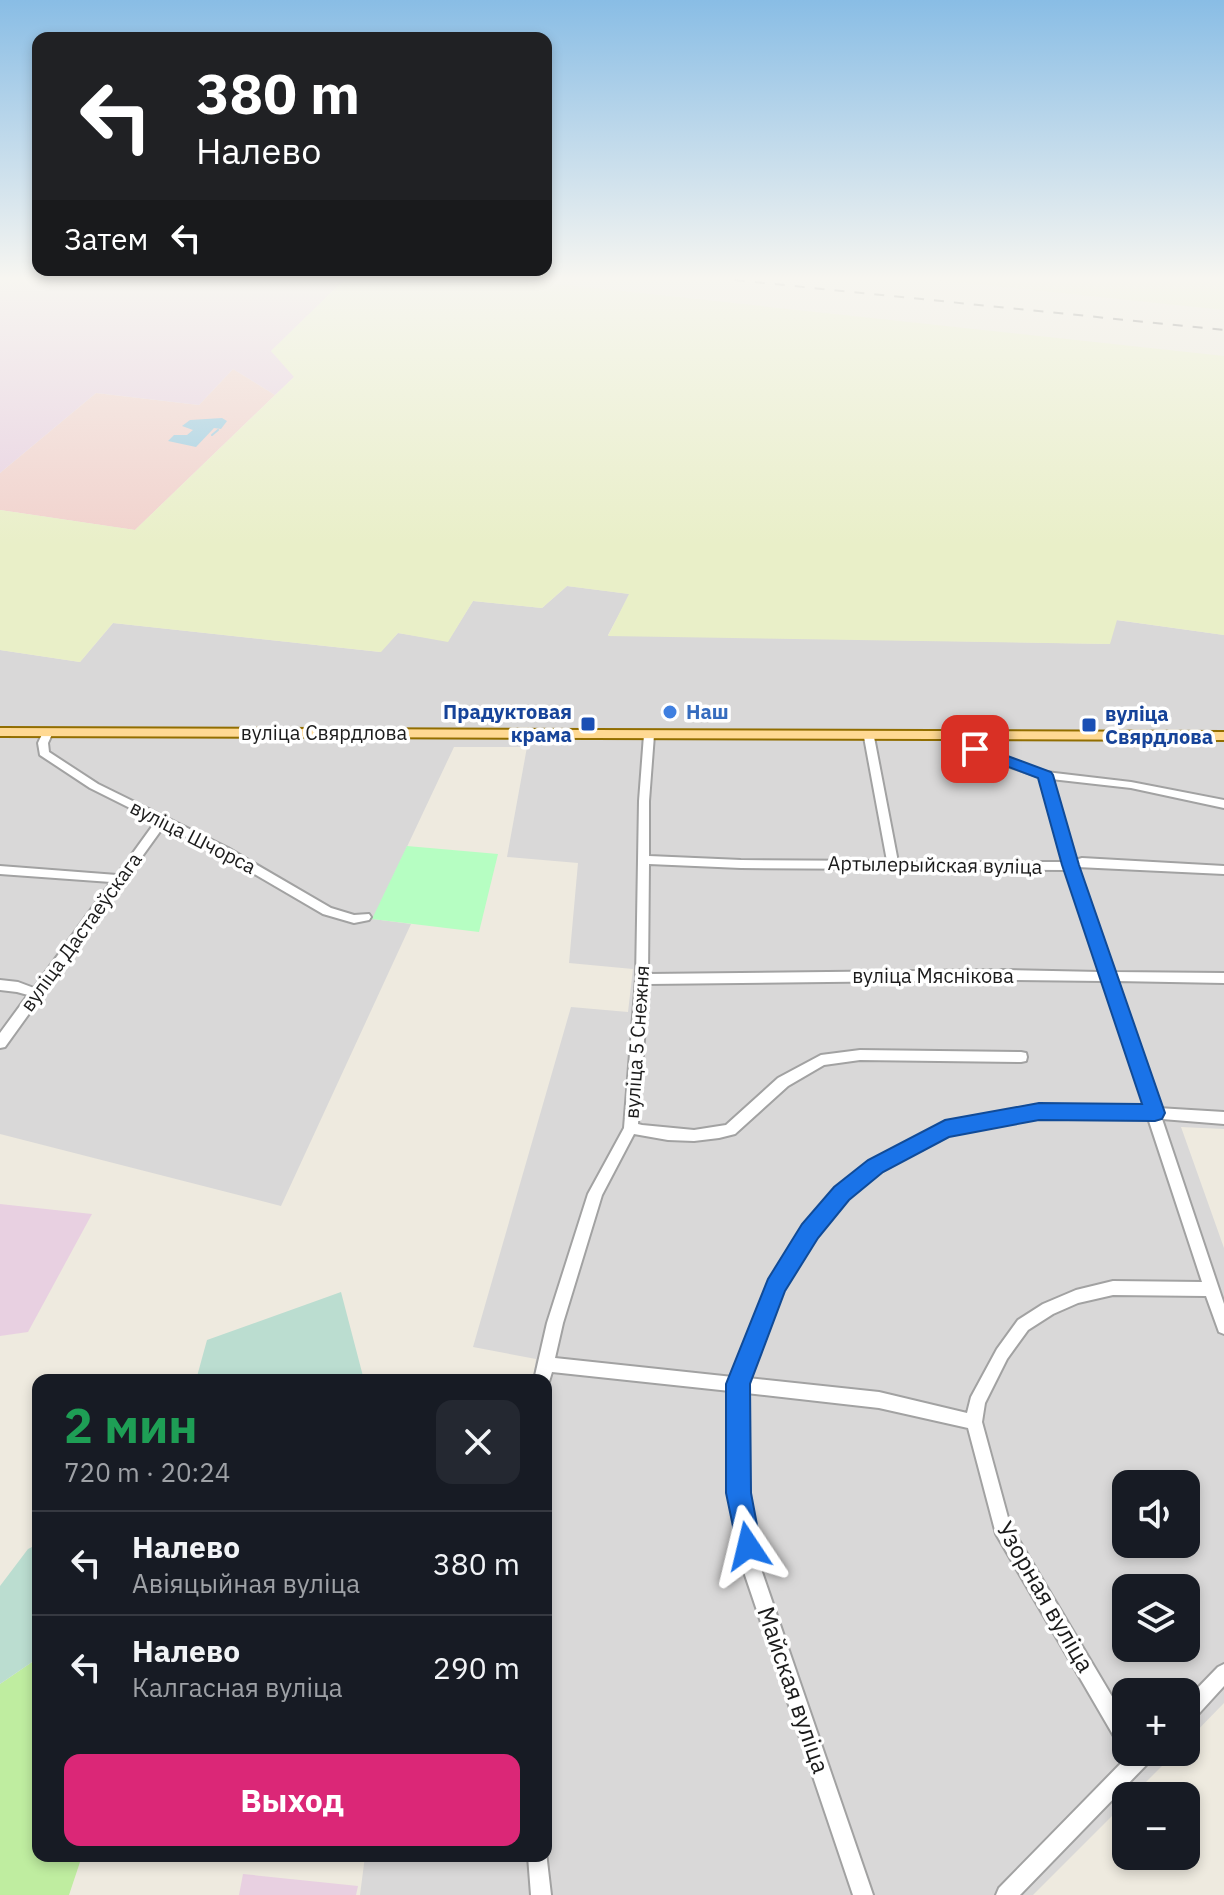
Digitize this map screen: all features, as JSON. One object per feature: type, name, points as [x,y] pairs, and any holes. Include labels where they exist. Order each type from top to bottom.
[{"type":"main road","name":"вуліца Свярдлова","points":[[0,732],[1224,736]]},
{"type":"street","name":"вуліца Шчорса","points":[[48,732],[43,743],[44,753],[94,786],[224,851],[327,911],[354,919],[365,917]]},
{"type":"street","name":"вуліца 5 Снежня","points":[[544,1372],[555,1323],[595,1194],[631,1128],[642,979],[644,801],[649,735]]},
{"type":"street","points":[[970,735],[975,749],[981,754],[1045,775],[1131,785],[1224,804]]},
{"type":"street","points":[[869,737],[893,864]]},
{"type":"street","points":[[1045,775],[1071,865],[1224,1327]]},
{"type":"street","name":"вуліца Дастаеўскага","points":[[0,1043],[162,821]]},
{"type":"street","name":"Артылерыйская вуліца","points":[[645,860],[741,864],[1071,865],[1082,862],[1224,870]]},
{"type":"street","points":[[0,870],[119,879]]},
{"type":"street","name":"вуліца Мяснікова","points":[[642,979],[1224,978]]},
{"type":"street","points":[[0,985],[35,993]]},
{"type":"street","points":[[631,1128],[645,1132],[717,1135],[730,1130],[802,1068],[839,1055],[1021,1057]]},
{"type":"street","name":"Майская вуліца","points":[[863,1895],[753,1572],[739,1493],[738,1384],[776,1286],[810,1231],[842,1193],[876,1166],[945,1129],[1039,1112],[1155,1113],[1224,1118]]},
{"type":"street","points":[[544,1372],[738,1384],[879,1400],[974,1422],[977,1402],[1002,1354],[1023,1325],[1048,1309],[1076,1297],[1113,1288],[1212,1289]]},
{"type":"street","name":"Узорная вуліца","points":[[974,1422],[1002,1528],[1112,1714]]},
{"type":"street","points":[[1200,1698],[1224,1673]]},
{"type":"street","points":[[1006,1895],[1128,1766]]},
{"type":"street","points":[[538,1862],[541,1895]]},
{"type":"shaded area","points":[[0,368],[288,368],[295,376],[275,395],[233,369],[199,405],[96,393],[0,473]]},
{"type":"shaded area","points":[[233,369],[275,395],[135,530],[0,510],[0,473],[96,393],[199,405]]},
{"type":"shaded area","points":[[567,586],[630,594],[608,635],[1109,644],[1116,620],[1224,635],[1224,1129],[1181,1127],[1224,1248],[1224,1703],[1200,1728],[1200,1678],[1112,1678],[1112,1766],[1162,1766],[1146,1782],[1112,1782],[1112,1816],[1033,1895],[360,1895],[364,1862],[552,1862],[552,1374],[534,1374],[536,1359],[473,1347],[571,1007],[628,1012],[633,969],[569,963],[578,863],[507,857],[527,747],[454,747],[373,919],[411,924],[281,1206],[0,1134],[0,650],[80,662],[113,623],[380,652],[398,633],[448,641],[473,601],[542,608]]},
{"type":"shaded area","points":[[0,1204],[92,1214],[28,1332],[0,1336]]},
{"type":"shaded area","points":[[243,1874],[358,1886],[356,1895],[239,1895]]},
{"type":"green space","points":[[286,368],[1224,368],[1224,635],[1117,620],[1110,644],[608,636],[629,594],[567,586],[542,608],[473,601],[448,642],[398,633],[381,652],[113,623],[80,662],[0,650],[0,510],[135,530],[294,377]]},
{"type":"green space","points":[[407,846],[498,854],[479,932],[372,919]]},
{"type":"green space","points":[[341,1292],[362,1374],[198,1374],[207,1340]]},
{"type":"green space","points":[[32,1547],[32,1662],[0,1684],[0,1586]]},
{"type":"green space","points":[[32,1662],[32,1862],[80,1862],[69,1895],[0,1895],[0,1684]]},
{"type":"water","points":[[222,418],[227,421],[221,429],[214,428],[196,447],[168,441],[174,435],[187,435],[193,430],[182,426],[190,420]]},
{"type":"waterway","points":[[212,435],[218,430]]},
{"type":"place","name":"Наш","points":[[670,712]]},
{"type":"place","name":"Прадуктовая крама","points":[[588,724]]},
{"type":"place","name":"вуліца Свярдлова","points":[[1089,725]]},
{"type":"route","points":[[748,1546],[739,1493],[738,1384],[776,1286],[810,1231],[842,1193],[876,1166],[945,1129],[1039,1112],[1155,1113],[1071,865],[1045,775],[981,754],[975,749]]}]
